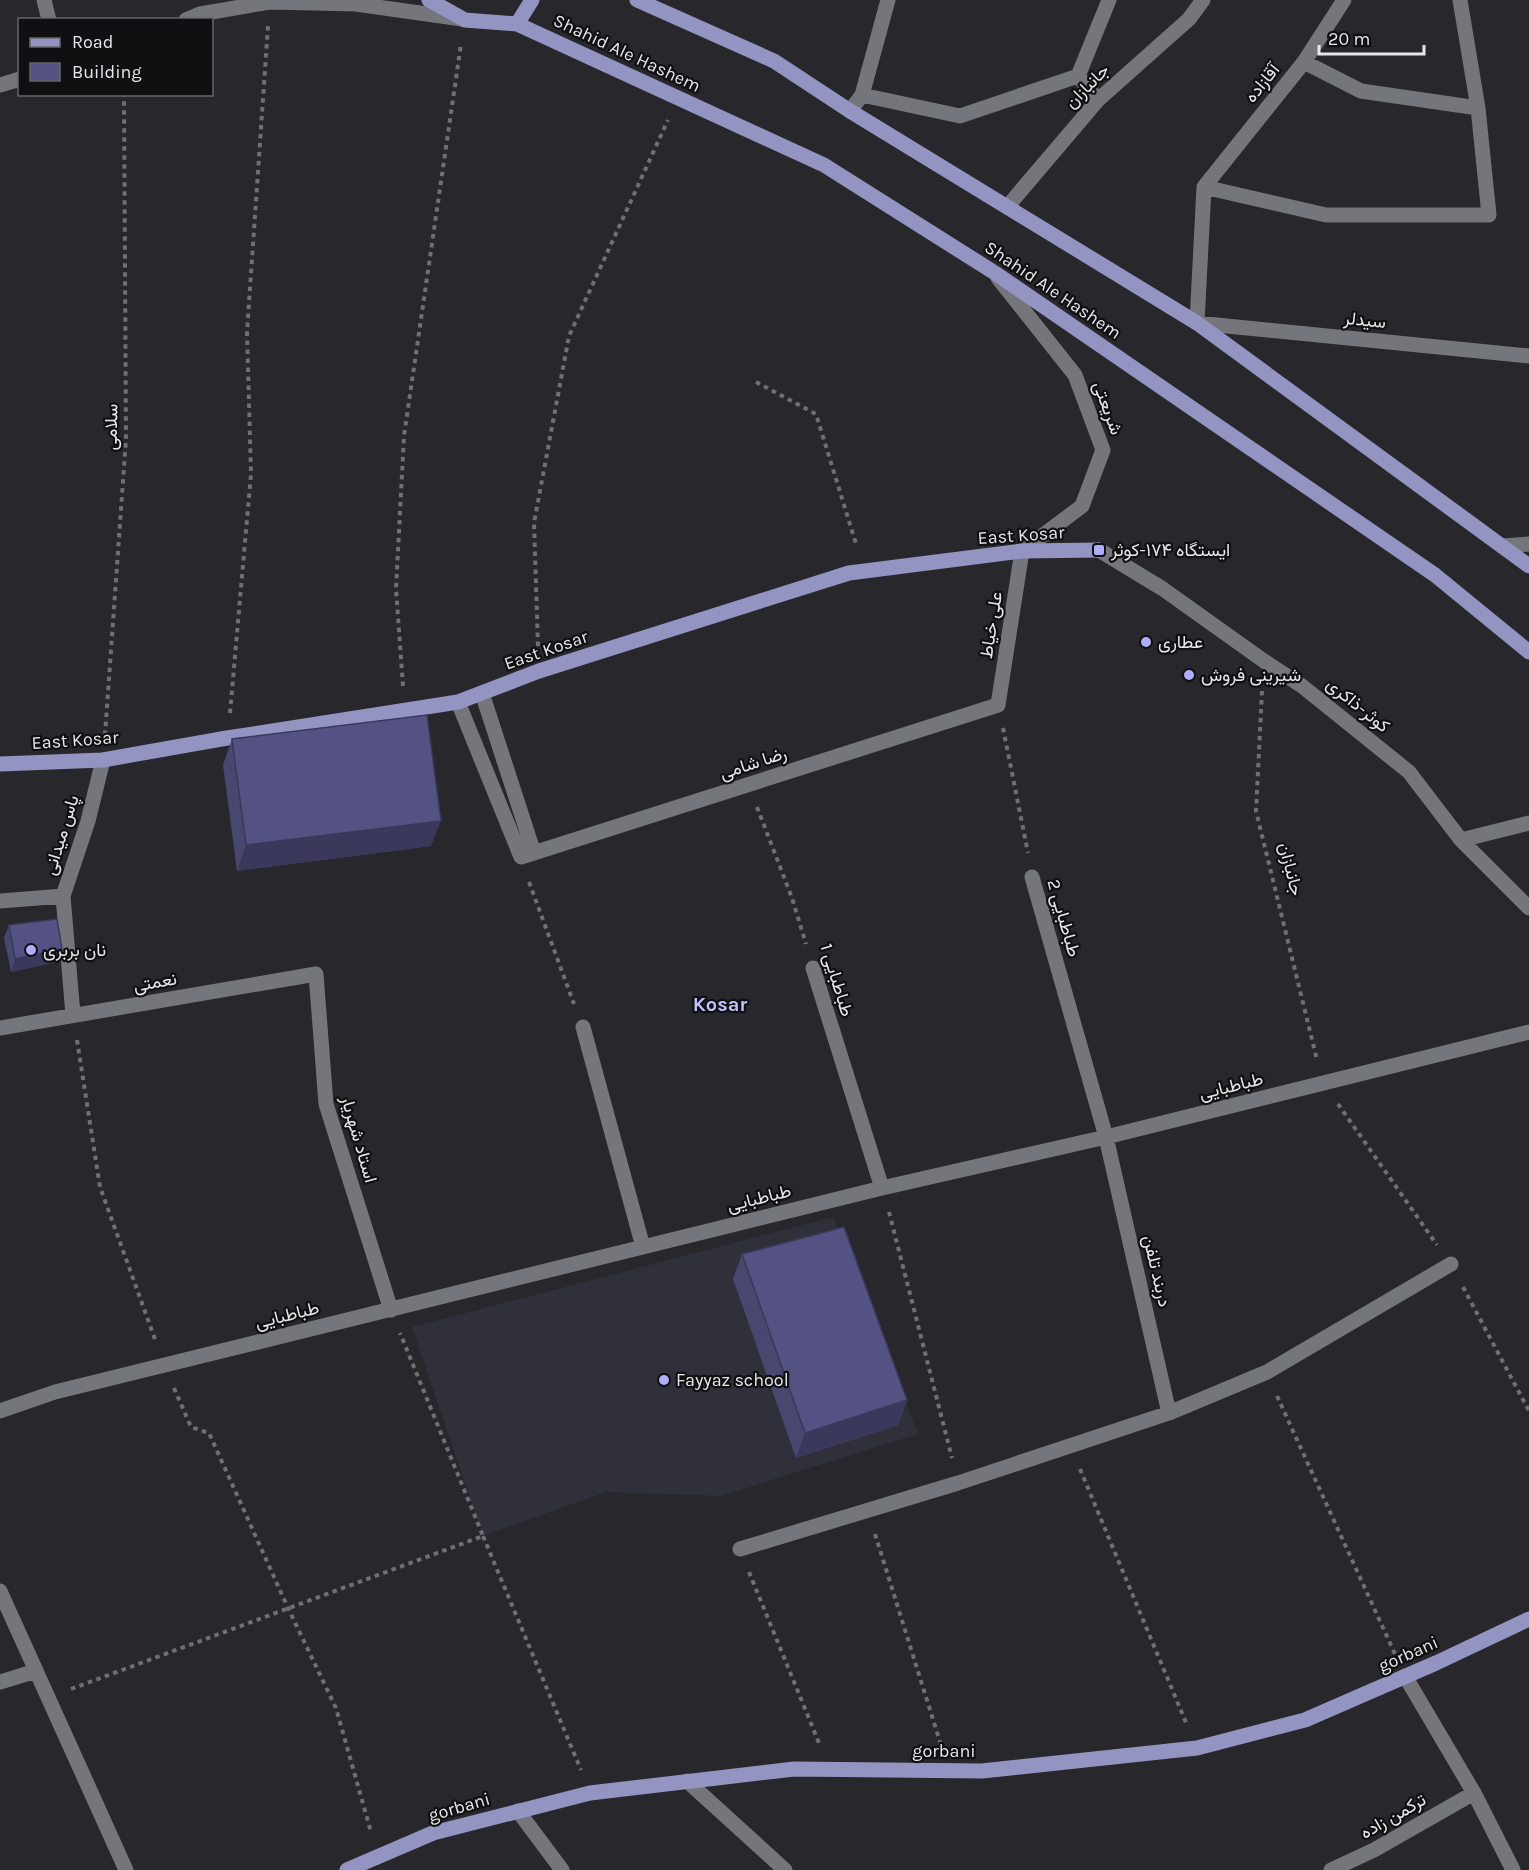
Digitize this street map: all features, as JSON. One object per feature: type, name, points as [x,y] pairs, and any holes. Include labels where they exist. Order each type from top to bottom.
[{"type":"main road","points":[[429,0],[465,20],[517,24],[532,0]]},
{"type":"main road","points":[[637,0],[774,62],[1197,323],[1529,566]]},
{"type":"main road","name":"Shahid Ale Hashem","points":[[517,24],[824,165],[995,273],[1435,575],[1529,651]]},
{"type":"main road","name":"East Kosar","points":[[0,764],[103,760],[458,702],[538,671],[849,573],[1022,552],[1099,549]]},
{"type":"main road","name":"gorbani","points":[[348,1870],[433,1833],[590,1793],[794,1769],[982,1771],[1197,1748],[1305,1720],[1529,1619]]},
{"type":"street","points":[[44,0],[48,18]]},
{"type":"street","points":[[850,111],[862,95],[888,0]]},
{"type":"street","points":[[862,95],[960,116],[1078,76],[1108,0]]},
{"type":"street","name":"جانبازان","points":[[1007,207],[1098,100],[1189,19],[1203,0]]},
{"type":"street","name":"آقازاده","points":[[1204,187],[1304,62],[1344,0]]},
{"type":"street","points":[[1197,323],[1204,187],[1326,215],[1489,215],[1478,108],[1460,0]]},
{"type":"street","points":[[191,18],[200,14],[270,2],[356,4],[465,20]]},
{"type":"street","points":[[1304,62],[1361,91],[1478,108]]},
{"type":"street","points":[[1078,76],[1098,100]]},
{"type":"street","points":[[0,85],[18,80]]},
{"type":"street","name":"شریعتی","points":[[995,273],[1075,375],[1103,450],[1082,506],[1022,552]]},
{"type":"street","name":"سیدلر","points":[[1197,323],[1529,356]]},
{"type":"street","points":[[1503,546],[1529,544]]},
{"type":"street","name":"کوثر-ذاکری","points":[[1099,549],[1163,588],[1264,662],[1302,686],[1409,772],[1461,840],[1529,909]]},
{"type":"street","name":"علی خیاط","points":[[998,705],[1022,552]]},
{"type":"street","points":[[482,693],[527,855]]},
{"type":"street","points":[[458,702],[527,855]]},
{"type":"street","name":"رضا شامی","points":[[527,855],[998,705]]},
{"type":"street","name":"پاس میدانی","points":[[0,901],[63,896],[88,821],[103,760]]},
{"type":"street","points":[[1461,840],[1529,823]]},
{"type":"street","name":"طباطبایی 2","points":[[1032,877],[1107,1137]]},
{"type":"street","points":[[63,896],[73,1016]]},
{"type":"street","name":"طباطبایی 1","points":[[813,968],[882,1188]]},
{"type":"street","name":"نعمتی","points":[[0,1028],[316,974]]},
{"type":"street","name":"استاد شهریار","points":[[316,974],[326,1104],[391,1310]]},
{"type":"street","points":[[583,1028],[643,1247]]},
{"type":"street","name":"طباطبایی","points":[[0,1411],[56,1392],[164,1365],[882,1188],[1107,1137],[1529,1032]]},
{"type":"street","name":"دربند تلفن","points":[[1107,1137],[1169,1413]]},
{"type":"street","points":[[740,1549],[958,1483],[1169,1413],[1267,1372],[1451,1264]]},
{"type":"street","points":[[0,1591],[126,1870]]},
{"type":"street","points":[[0,1682],[36,1671]]},
{"type":"street","points":[[1405,1676],[1474,1792],[1513,1870]]},
{"type":"street","points":[[687,1781],[785,1870]]},
{"type":"street","name":"ترکمن زاده","points":[[1331,1870],[1374,1850],[1474,1792]]},
{"type":"street","points":[[518,1811],[562,1870]]},
{"type":"path","points":[[227,738],[251,474],[247,333],[270,2]]},
{"type":"path","points":[[405,710],[396,589],[404,436],[465,20]]},
{"type":"path","name":"سلامی","points":[[103,760],[126,438],[124,96]]},
{"type":"path","points":[[538,671],[534,523],[569,336],[678,98]]},
{"type":"path","points":[[756,382],[816,414],[852,525],[862,571]]},
{"type":"path","name":"جانبازان","points":[[1264,662],[1256,811],[1323,1082]]},
{"type":"path","name":"طباطبایی 2","points":[[998,705],[1025,831],[1032,877]]},
{"type":"path","name":"طباطبایی 1","points":[[748,785],[792,898],[813,968]]},
{"type":"path","points":[[527,855],[583,1028]]},
{"type":"path","points":[[73,1016],[100,1187],[164,1365],[191,1427],[209,1433],[336,1708],[378,1857]]},
{"type":"path","points":[[882,1188],[958,1483]]},
{"type":"path","points":[[391,1310],[590,1793]]},
{"type":"path","points":[[1267,1372],[1405,1676]]},
{"type":"path","points":[[1070,1446],[1197,1748]]},
{"type":"path","points":[[867,1511],[949,1771]]},
{"type":"path","points":[[48,1697],[483,1536]]},
{"type":"path","points":[[740,1549],[830,1770]]},
{"type":"shaded area","name":"Fayyaz school","points":[[833,1217],[918,1434],[721,1496],[606,1492],[483,1536],[412,1327]]},
{"type":"building","points":[[427,715],[441,821],[246,845],[232,739]]},
{"type":"building","points":[[57,919],[62,949],[15,959],[9,925]]},
{"type":"building","points":[[844,1227],[907,1400],[805,1433],[742,1254]]},
{"type":"place","name":"ایستگاه ۱۷۴-کوثر","points":[[1099,550]]},
{"type":"place","name":"عطاری","points":[[1146,642]]},
{"type":"place","name":"شیرینی فروش","points":[[1189,675]]},
{"type":"place","name":"نان بربری","points":[[31,950]]},
{"type":"place","name":"Fayyaz school","points":[[664,1380]]},
{"type":"district","name":"Kosar","points":[[720,1004]]}]
